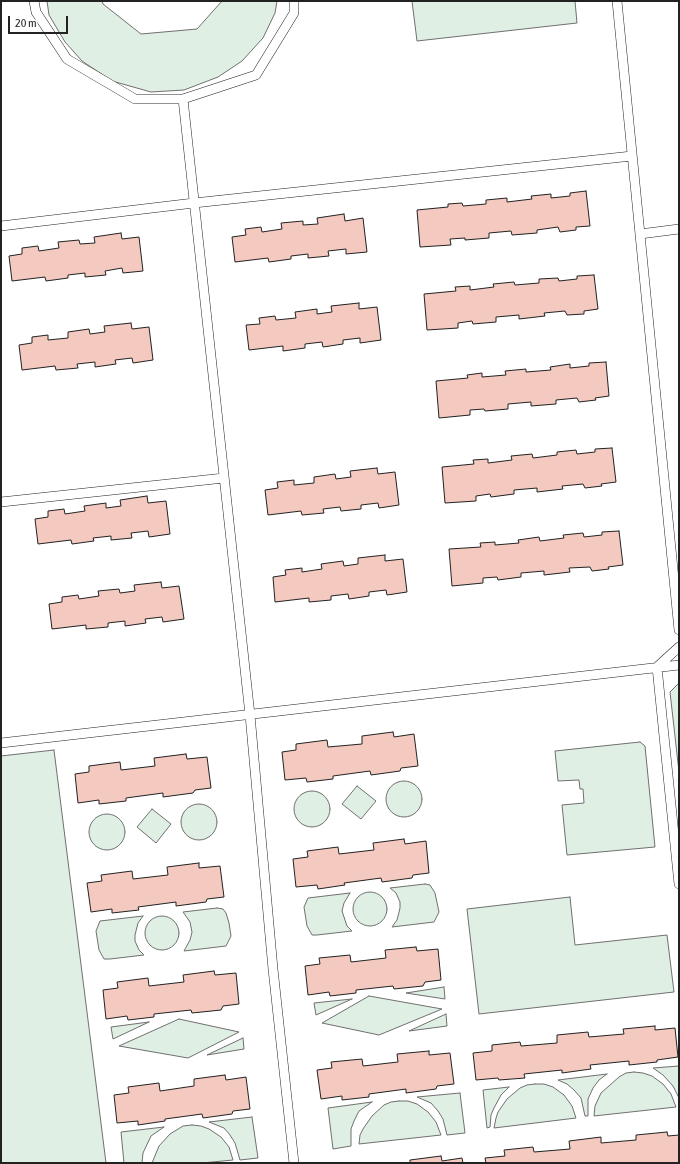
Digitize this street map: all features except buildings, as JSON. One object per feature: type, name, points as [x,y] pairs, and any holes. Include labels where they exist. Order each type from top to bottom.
[{"type":"lane","points":[[34,1],[36,12],[67,59],[135,99],[184,99],[256,75],[294,13],[294,1]]},
{"type":"lane","points":[[617,1],[679,630]]},
{"type":"lane","points":[[184,99],[250,715],[294,1163]]},
{"type":"lane","points":[[1,226],[194,203],[632,156]]},
{"type":"lane","points":[[640,234],[679,229]]},
{"type":"lane","points":[[1,502],[224,478]]},
{"type":"lane","points":[[657,667],[679,647]]},
{"type":"lane","points":[[1,743],[679,665]]},
{"type":"lane","points":[[657,667],[679,884]]},
{"type":"green space","points":[[47,1],[102,1],[103,4],[141,34],[197,29],[222,1],[277,1],[275,13],[263,38],[242,61],[218,77],[184,90],[151,92],[112,81],[82,61],[65,42],[49,15]]},
{"type":"green space","points":[[412,1],[575,1],[577,23],[417,41]]},
{"type":"green space","points":[[679,683],[679,772],[670,692]]},
{"type":"green space","points":[[640,742],[645,746],[655,847],[567,855],[562,805],[584,803],[583,789],[580,789],[579,780],[558,781],[555,751]]},
{"type":"green space","points":[[54,750],[106,1163],[1,1163],[1,756]]},
{"type":"green space","points":[[404,781],[414,784],[419,789],[422,799],[419,809],[414,814],[404,817],[394,814],[389,809],[386,799],[389,789],[394,784]]},
{"type":"green space","points":[[357,786],[376,801],[361,819],[342,804]]},
{"type":"green space","points":[[312,791],[322,794],[327,799],[330,809],[327,819],[322,824],[312,827],[302,824],[297,819],[294,809],[297,799],[302,794]]},
{"type":"green space","points":[[199,804],[209,807],[214,812],[217,822],[214,832],[209,837],[199,840],[189,837],[184,832],[181,822],[184,812],[189,807]]},
{"type":"green space","points":[[152,809],[171,824],[156,843],[137,827]]},
{"type":"green space","points":[[107,814],[117,817],[122,822],[125,832],[122,842],[117,847],[107,850],[97,847],[92,842],[89,832],[92,822],[97,817]]},
{"type":"green space","points":[[425,884],[430,885],[435,893],[439,912],[434,922],[392,927],[397,920],[400,902],[396,893],[390,888]]},
{"type":"green space","points":[[367,892],[373,892],[382,897],[386,903],[386,915],[382,921],[373,926],[367,926],[358,921],[353,912],[353,906],[358,897]]},
{"type":"green space","points":[[350,893],[344,903],[342,911],[347,926],[352,931],[312,935],[307,926],[304,907],[308,898]]},
{"type":"green space","points":[[570,897],[575,945],[667,935],[674,992],[479,1014],[467,909]]},
{"type":"green space","points":[[217,908],[223,909],[229,923],[231,936],[226,946],[184,951],[190,940],[192,932],[190,922],[183,912]]},
{"type":"green space","points":[[143,916],[138,923],[135,941],[139,950],[144,955],[104,959],[99,950],[96,931],[100,921]]},
{"type":"green space","points":[[159,916],[165,916],[174,921],[178,927],[178,939],[174,945],[165,950],[159,950],[150,945],[145,936],[145,930],[150,921]]},
{"type":"green space","points":[[444,987],[445,999],[406,993]]},
{"type":"green space","points":[[369,996],[442,1009],[379,1035],[322,1023]]},
{"type":"green space","points":[[352,999],[316,1015],[314,1003]]},
{"type":"green space","points":[[446,1014],[447,1026],[409,1031]]},
{"type":"green space","points":[[179,1019],[239,1032],[188,1058],[119,1046]]},
{"type":"green space","points":[[149,1022],[113,1039],[111,1027]]},
{"type":"green space","points":[[243,1038],[244,1049],[207,1055]]},
{"type":"green space","points":[[679,1066],[679,1098],[673,1086],[663,1075],[653,1068]]},
{"type":"green space","points":[[634,1072],[652,1076],[663,1084],[671,1094],[676,1107],[594,1116],[595,1106],[601,1093],[619,1077],[626,1073]]},
{"type":"green space","points":[[607,1074],[599,1080],[588,1099],[588,1116],[585,1116],[581,1098],[567,1084],[558,1080]]},
{"type":"green space","points":[[535,1084],[544,1084],[553,1087],[564,1095],[572,1106],[576,1118],[494,1128],[498,1112],[507,1099],[520,1088]]},
{"type":"green space","points":[[509,1087],[501,1095],[494,1108],[491,1115],[490,1127],[487,1128],[483,1090]]},
{"type":"green space","points":[[460,1093],[465,1133],[447,1135],[443,1119],[438,1111],[431,1103],[417,1097]]},
{"type":"green space","points":[[399,1101],[408,1101],[417,1104],[428,1112],[436,1122],[441,1135],[359,1144],[360,1135],[372,1116],[384,1105]]},
{"type":"green space","points":[[372,1102],[359,1111],[354,1121],[351,1129],[351,1146],[333,1149],[328,1108]]},
{"type":"green space","points":[[252,1117],[258,1158],[240,1160],[235,1143],[230,1135],[224,1128],[209,1122]]},
{"type":"green space","points":[[192,1125],[209,1129],[221,1137],[229,1147],[233,1160],[202,1163],[152,1163],[159,1146],[170,1134],[183,1126]]},
{"type":"green space","points":[[164,1127],[151,1136],[143,1153],[142,1163],[124,1163],[121,1132]]}]
